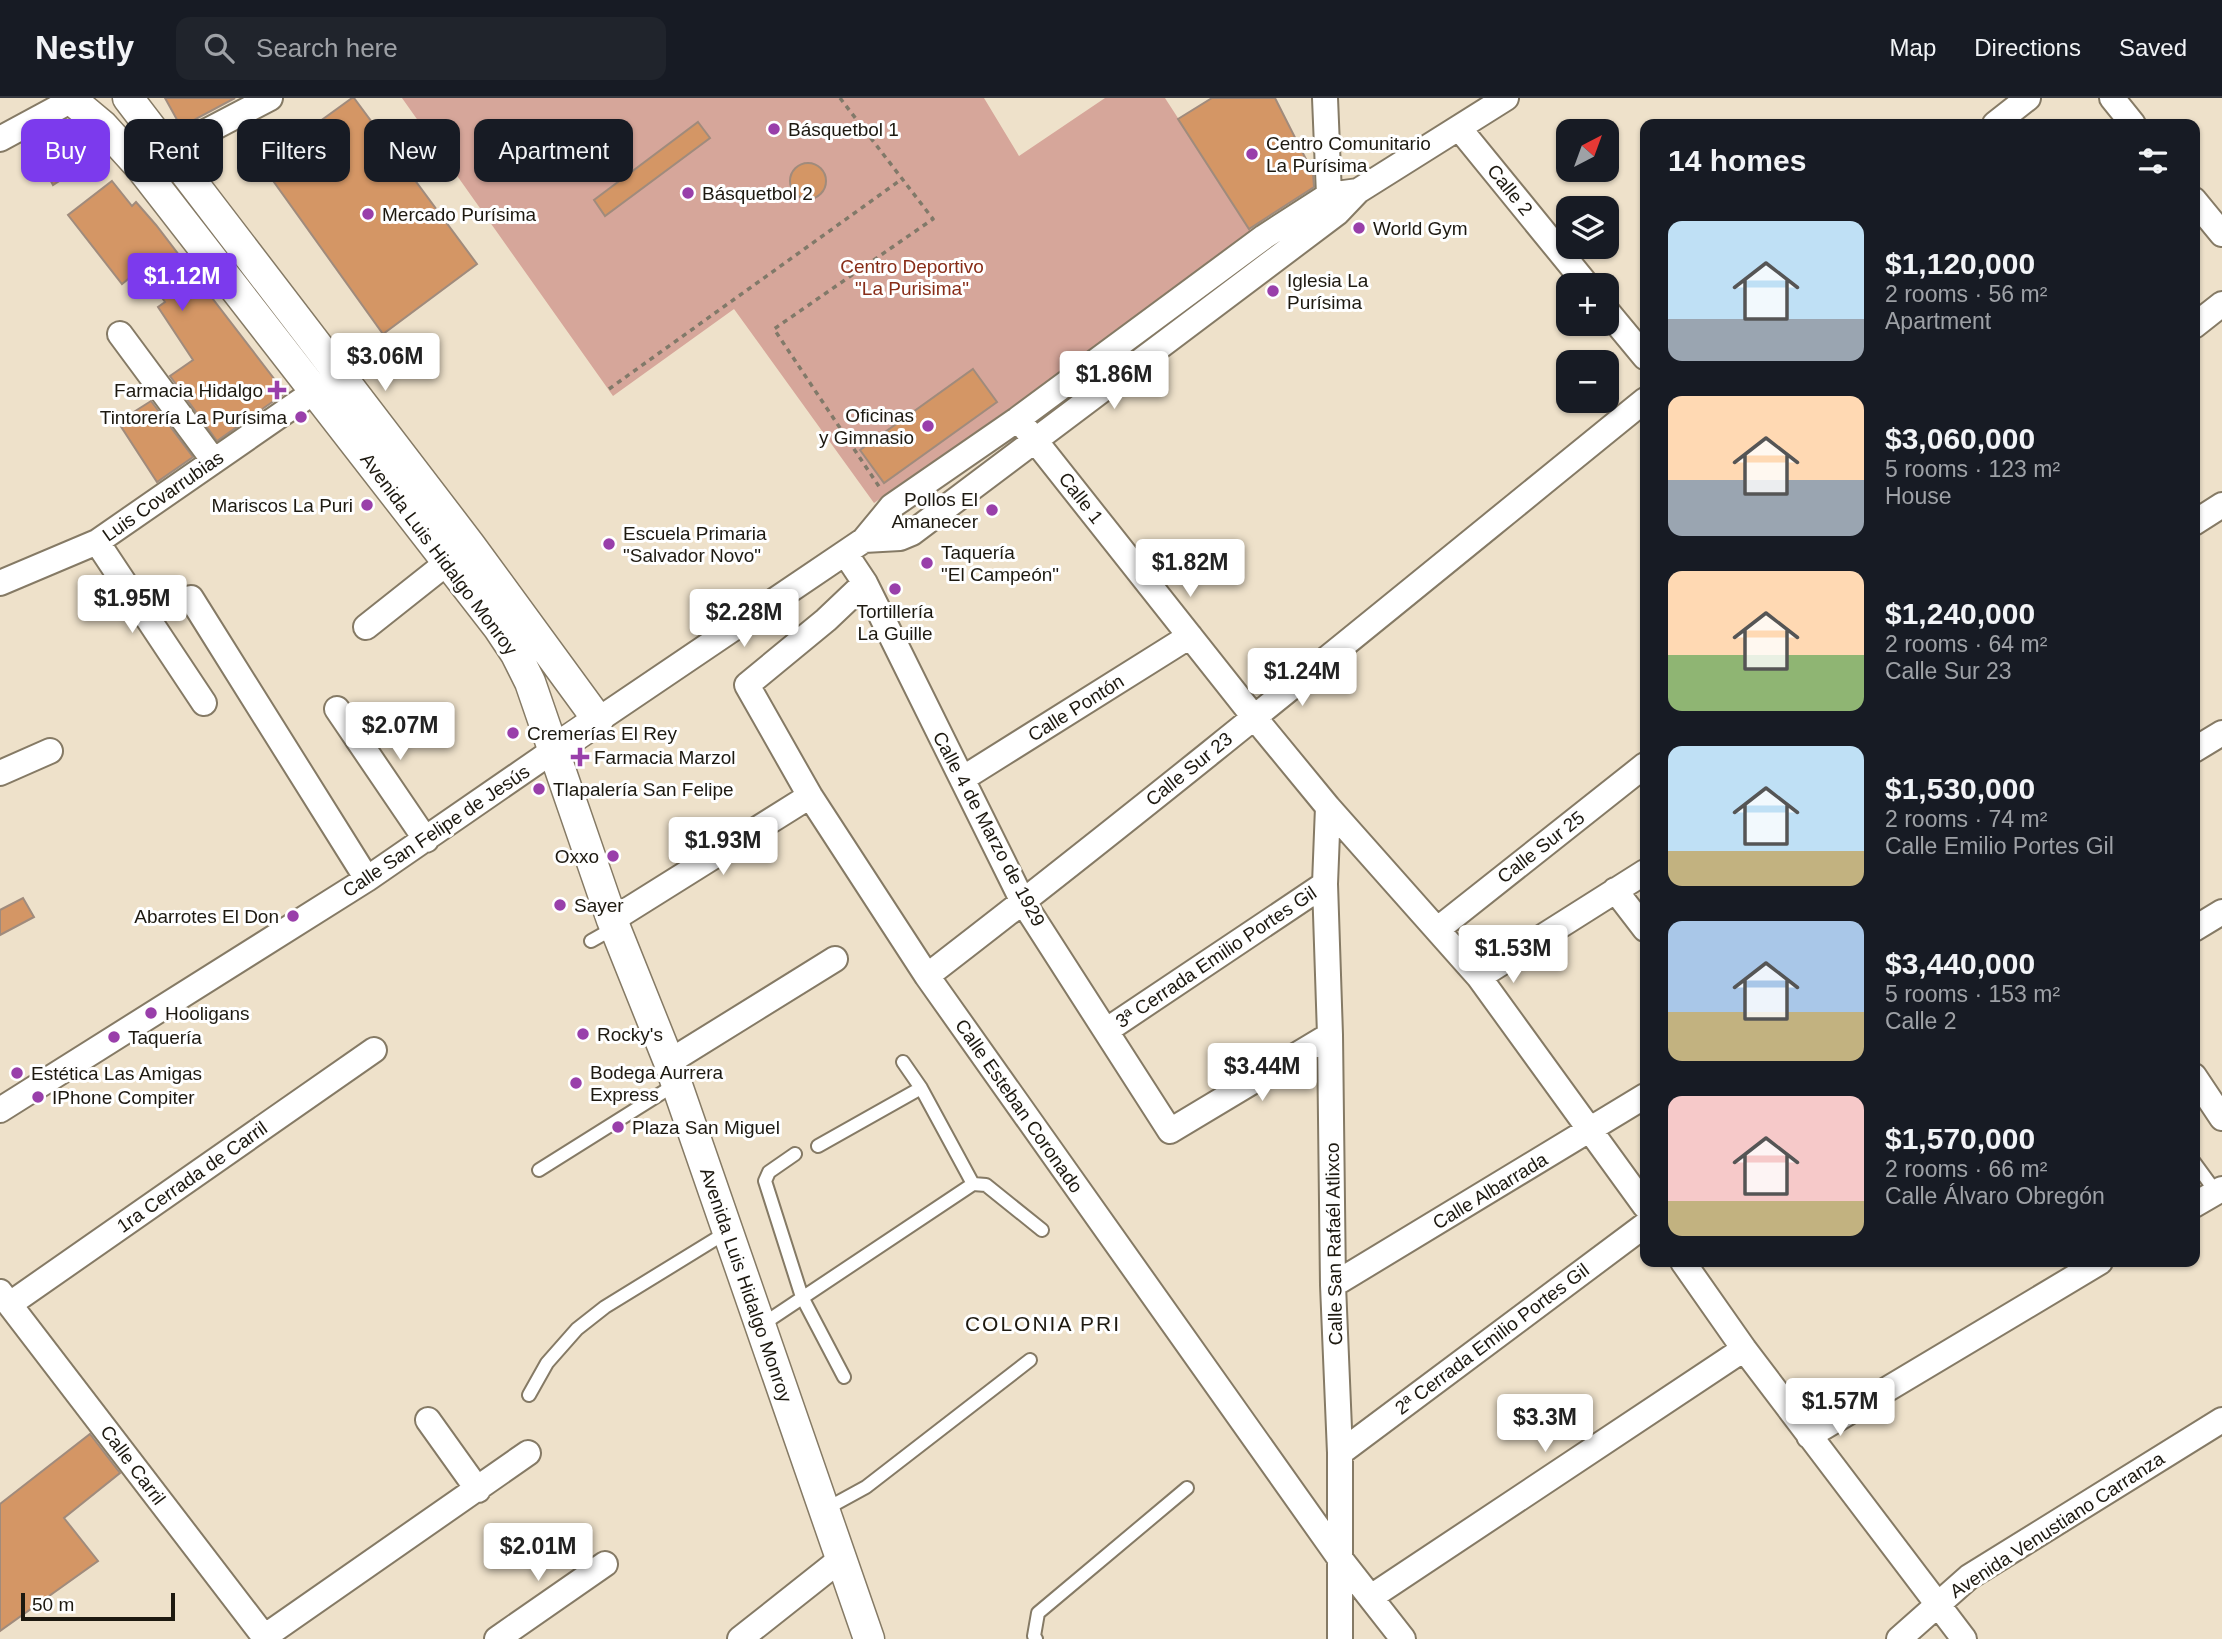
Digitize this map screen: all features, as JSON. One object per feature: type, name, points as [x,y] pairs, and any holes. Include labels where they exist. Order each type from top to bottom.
[{"type":"street","name":"Avenida Luis Hidalgo Monroy","points":[[128,98],[144,119]]},
{"type":"street","points":[[223,123],[270,98]]},
{"type":"street","points":[[1325,98],[1333,204]]},
{"type":"street","points":[[854,546],[900,538],[912,533],[1036,442],[1333,204],[1506,98]]},
{"type":"street","points":[[2001,119],[2028,98]]},
{"type":"street","points":[[2112,98],[2129,119]]},
{"type":"street","name":"Avenida Luis Hidalgo Monroy","points":[[73,99],[103,126],[142,169],[448,562],[516,654],[530,682],[554,750],[606,930],[672,1073],[869,1639]]},
{"type":"street","points":[[0,139],[73,99]]},
{"type":"street","name":"Calle 2","points":[[1459,128],[1577,273]]},
{"type":"street","name":"Avenida Luis Hidalgo Monroy","points":[[193,182],[470,545],[598,720]]},
{"type":"street","name":"Calle San Felipe de Jesús","points":[[0,1110],[367,880],[426,840],[854,546],[892,506],[1018,419],[1264,237],[1333,204]]},
{"type":"street","points":[[2200,207],[2222,234]]},
{"type":"street","points":[[2200,321],[2222,304]]},
{"type":"street","points":[[1619,326],[1640,351]]},
{"type":"street","points":[[120,334],[214,461]]},
{"type":"street","name":"Luis Covarrubias","points":[[0,583],[97,542],[315,391]]},
{"type":"street","name":"Calle Sur 23","points":[[927,976],[1254,717],[1640,404]]},
{"type":"street","name":"Calle 1","points":[[1018,419],[1328,807],[1479,977],[1640,1199]]},
{"type":"street","points":[[2200,519],[2222,505]]},
{"type":"street","points":[[97,542],[204,703]]},
{"type":"street","name":"Calle 4 de Marzo de 1929","points":[[854,546],[865,583],[1023,902],[1170,1131],[1330,1035]]},
{"type":"street","points":[[366,626],[448,562]]},
{"type":"street","name":"Calle Esteban Coronado","points":[[865,583],[827,620],[747,685],[810,796],[927,976],[1338,1556],[1403,1639]]},
{"type":"street","points":[[191,598],[367,880]]},
{"type":"street","name":"Calle Pontón","points":[[962,779],[1190,636]]},
{"type":"street","points":[[337,709],[426,840]]},
{"type":"street","points":[[2200,746],[2222,733]]},
{"type":"street","points":[[0,774],[50,751]]},
{"type":"street","name":"Calle Sur 25","points":[[1438,929],[1640,769]]},
{"type":"street","points":[[606,930],[810,796]]},
{"type":"street","name":"Calle San Rafaél Atlixco","points":[[1328,807],[1325,884],[1339,1452],[1340,1639]]},
{"type":"street","points":[[1479,977],[1640,875]]},
{"type":"street","name":"3ª Cerrada Emilio Portes Gil","points":[[1107,1030],[1325,884]]},
{"type":"street","points":[[1615,890],[1640,922]]},
{"type":"street","points":[[2200,925],[2222,912]]},
{"type":"street","points":[[672,1073],[835,959]]},
{"type":"street","name":"1ra Cerrada de Carril","points":[[5,1297],[374,1050]]},
{"type":"street","points":[[2200,1085],[2222,1118]]},
{"type":"street","name":"Calle Albarrada","points":[[1333,1285],[1640,1099]]},
{"type":"street","points":[[2200,1202],[2219,1191]]},
{"type":"street","name":"2ª Cerrada Emilio Portes Gil","points":[[1339,1452],[1640,1229]]},
{"type":"street","points":[[1687,1267],[1744,1349],[1964,1639]]},
{"type":"street","points":[[1809,1436],[2092,1267]]},
{"type":"street","name":"Calle Carril","points":[[5,1297],[265,1638]]},
{"type":"street","points":[[1371,1597],[1744,1349]]},
{"type":"street","points":[[428,1420],[478,1490]]},
{"type":"street","name":"Avenida Venustiano Carranza","points":[[1899,1639],[1969,1577],[2222,1420]]},
{"type":"street","points":[[265,1638],[528,1453]]},
{"type":"street","points":[[740,1639],[841,1559]]},
{"type":"street","points":[[497,1639],[605,1564]]},
{"type":"lane","points":[[902,1062],[921,1088],[973,1184]]},
{"type":"lane","points":[[539,1170],[672,1073]]},
{"type":"lane","points":[[818,1146],[921,1088]]},
{"type":"lane","points":[[795,1154],[769,1172],[765,1181],[802,1297],[844,1377]]},
{"type":"lane","points":[[2200,1169],[2219,1191]]},
{"type":"lane","points":[[759,1326],[973,1184],[986,1185],[1042,1230]]},
{"type":"lane","points":[[529,1395],[547,1363],[577,1329],[605,1307],[728,1232]]},
{"type":"lane","points":[[824,1510],[866,1487],[1030,1360]]},
{"type":"lane","points":[[1036,1639],[1034,1636],[1038,1612],[1187,1488]]},
{"type":"path","points":[[840,98],[933,219],[774,329],[892,506]]},
{"type":"path","points":[[608,389],[902,178]]},
{"type":"green space","name":"Centro Deportivo \"La Purisima\"","points":[[402,98],[984,98],[1019,156],[1105,98],[1165,98],[1255,237],[874,503],[734,309],[613,396],[460,180],[460,119],[417,119]]},
{"type":"building","points":[[165,98],[235,98],[196,119],[177,119]]},
{"type":"building","name":"Mercado Purísima","points":[[354,98],[370,119],[364,119],[364,182],[416,182],[477,264],[383,334],[274,182],[350,182],[350,119],[323,119]]},
{"type":"building","name":"Centro Comunitario La Purísima","points":[[1212,98],[1275,98],[1313,173],[1314,187],[1249,229],[1178,119]]},
{"type":"building","points":[[698,122],[710,138],[605,216],[594,200],[618,182],[633,182],[633,171]]},
{"type":"building","points":[[808,163],[820,169],[826,181],[820,193],[808,199],[796,193],[790,181],[796,169]]},
{"type":"building","points":[[112,181],[132,206],[136,202],[156,225],[285,393],[217,441],[170,376],[193,360],[158,307],[165,302],[146,275],[144,266],[122,284],[68,215]]},
{"type":"building","name":"Oficinas y Gimnasio","points":[[973,369],[997,402],[884,483],[860,450]]},
{"type":"building","points":[[151,401],[193,457],[157,482],[118,422]]},
{"type":"building","points":[[23,898],[34,917],[0,935],[0,910]]},
{"type":"building","points":[[90,1434],[120,1473],[64,1518],[98,1561],[0,1631],[0,1504]]},
{"type":"place","name":"Básquetbol 1","points":[[774,129]]},
{"type":"place","name":"Centro Comunitario La Purísima","points":[[1252,154]]},
{"type":"place","name":"Básquetbol 2","points":[[688,193]]},
{"type":"place","name":"Mercado Purísima","points":[[368,214]]},
{"type":"place","name":"World Gym","points":[[1359,228]]},
{"type":"place","name":"Iglesia La Purísima","points":[[1273,291]]},
{"type":"place","name":"Farmacia Hidalgo","points":[[277,390]]},
{"type":"place","name":"Tintorería La Purísima","points":[[301,417]]},
{"type":"place","name":"Oficinas y Gimnasio","points":[[928,426]]},
{"type":"place","name":"Mariscos La Puri","points":[[367,505]]},
{"type":"place","name":"Pollos El Amanecer","points":[[992,510]]},
{"type":"place","name":"Escuela Primaria \"Salvador Novo\"","points":[[609,544]]},
{"type":"place","name":"Taquería \"El Campeón\"","points":[[927,563]]},
{"type":"place","name":"Tortillería La Guille","points":[[895,589]]},
{"type":"place","name":"Cremerías El Rey","points":[[513,733]]},
{"type":"place","name":"Farmacia Marzol","points":[[580,757]]},
{"type":"place","name":"Tlapalería San Felipe","points":[[539,789]]},
{"type":"place","name":"Oxxo","points":[[613,856]]},
{"type":"place","name":"Sayer","points":[[560,905]]},
{"type":"place","name":"Abarrotes El Don","points":[[293,916]]},
{"type":"place","name":"Hooligans","points":[[151,1013]]},
{"type":"place","name":"Rocky's","points":[[583,1034]]},
{"type":"place","name":"Taquería","points":[[114,1037]]},
{"type":"place","name":"Estética Las Amigas","points":[[17,1073]]},
{"type":"place","name":"Bodega Aurrera Express","points":[[576,1083]]},
{"type":"place","name":"IPhone Compiter","points":[[38,1097]]},
{"type":"place","name":"Plaza San Miguel","points":[[618,1127]]},
{"type":"district","name":"COLONIA PRI","points":[[1043,1323]]}]
